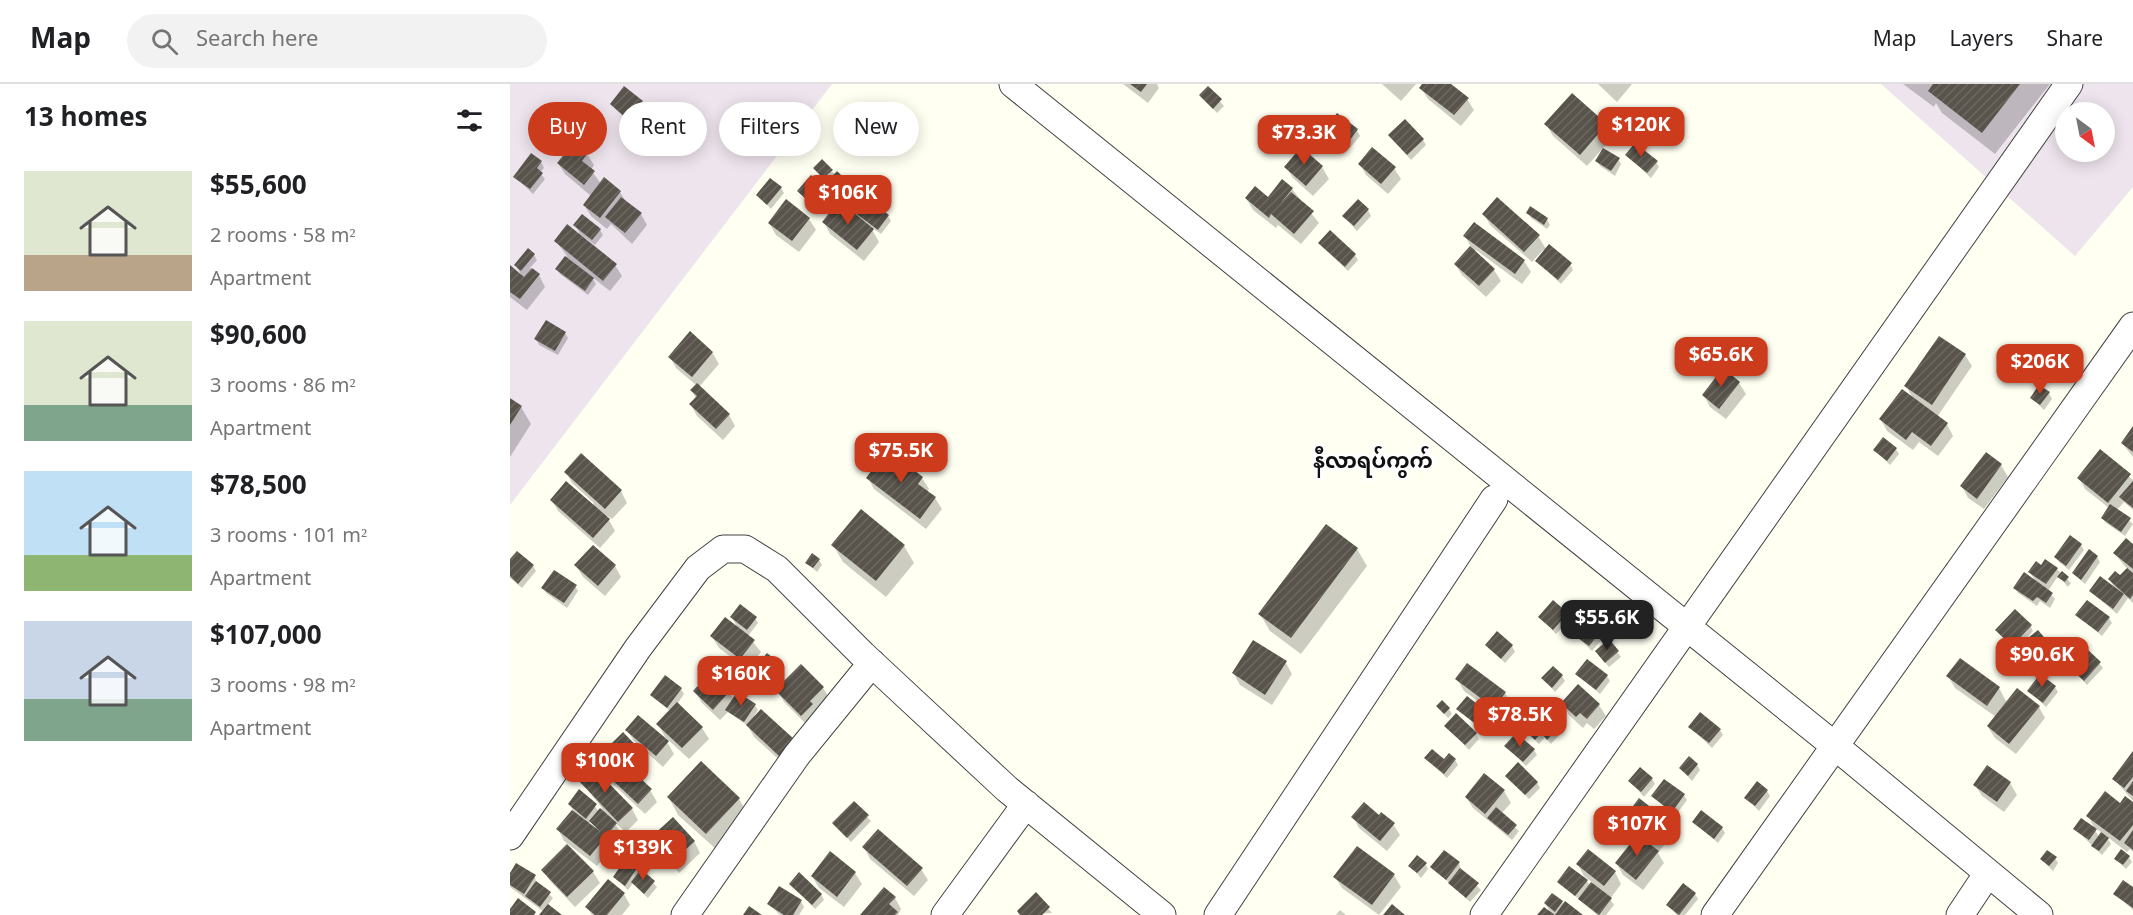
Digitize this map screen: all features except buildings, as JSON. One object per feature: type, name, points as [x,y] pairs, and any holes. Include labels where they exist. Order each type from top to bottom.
[{"type":"street","points":[[1012,84],[1687,626],[2039,915]]},
{"type":"street","points":[[1484,915],[2069,84]]},
{"type":"street","points":[[1715,915],[2133,326]]},
{"type":"street","points":[[1218,915],[1494,499]]},
{"type":"street","points":[[510,836],[638,648],[698,568],[723,549],[745,549],[777,569],[872,663],[1026,804],[1162,915]]},
{"type":"street","points":[[686,915],[797,755],[872,663]]},
{"type":"street","points":[[945,915],[1026,804]]},
{"type":"street","points":[[1960,915],[1988,873]]},
{"type":"shaded area","points":[[510,84],[832,84],[818,102],[719,102],[719,156],[777,156],[510,505]]},
{"type":"shaded area","points":[[1881,84],[2133,84],[2133,187],[2075,256]]},
{"type":"district","name":"နီလာရပ်ကွက်","points":[[1373,463]]}]
